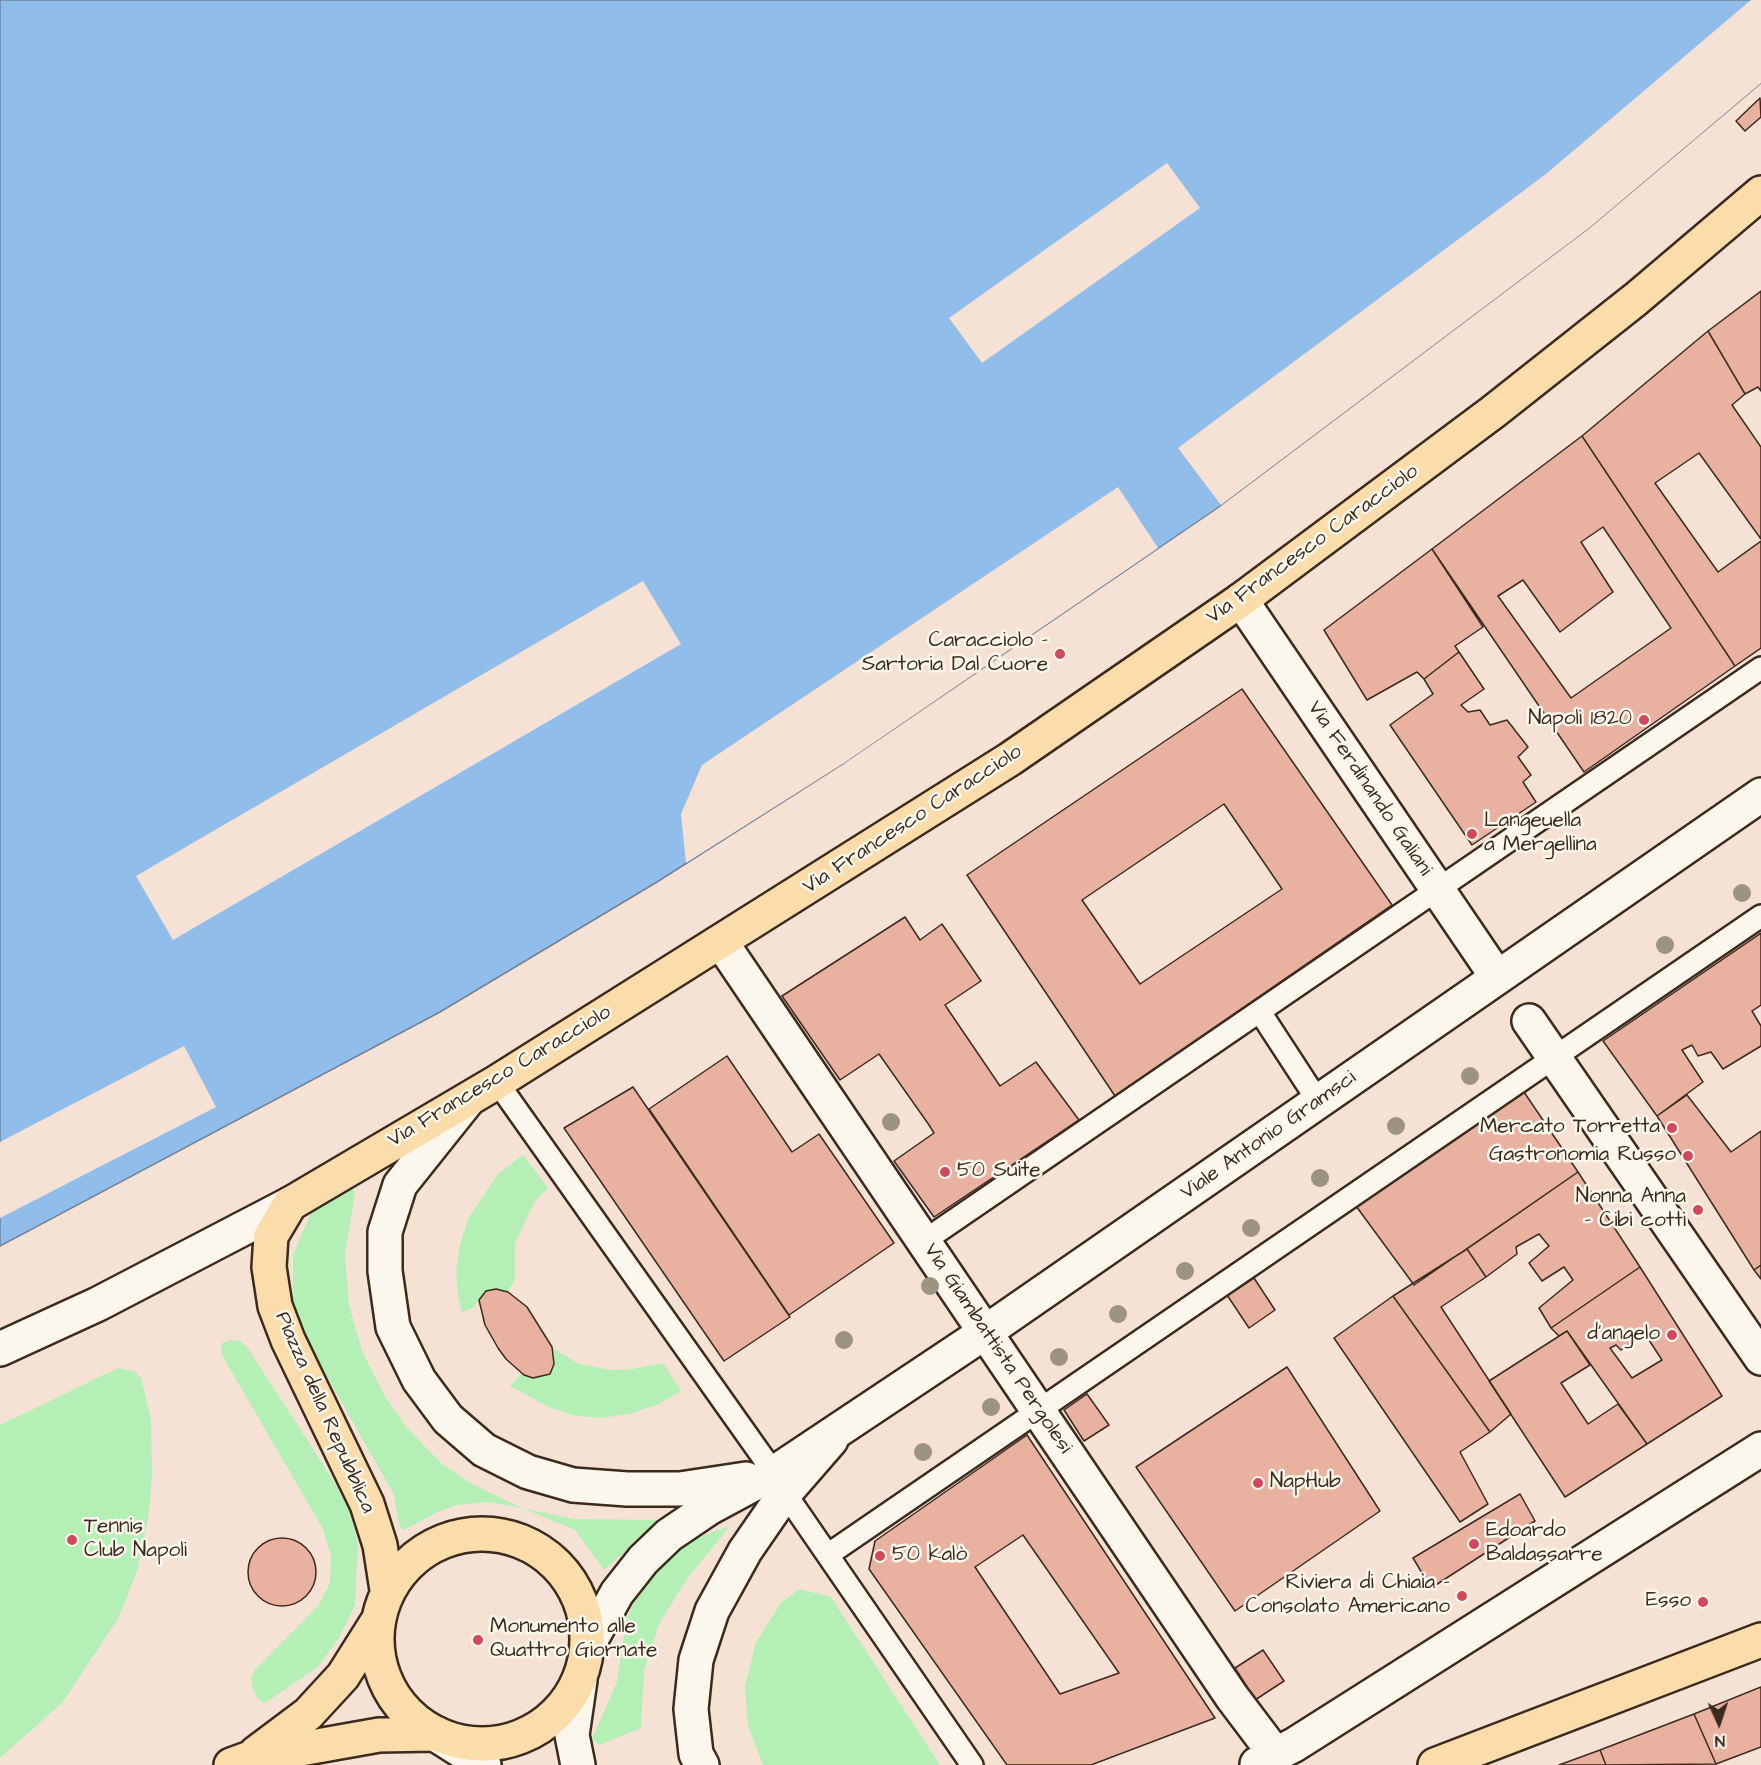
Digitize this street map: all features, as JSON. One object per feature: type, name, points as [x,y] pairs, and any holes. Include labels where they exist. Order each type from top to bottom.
[{"type":"main road","name":"Via Francesco Caracciolo","points":[[290,1204],[483,1090],[1010,759],[1241,600],[1493,412],[1636,299],[1761,193]]},
{"type":"main road","name":"Piazza della Repubblica","points":[[290,1204],[271,1236],[269,1267],[275,1306],[288,1340],[367,1504],[380,1545],[387,1590]]},
{"type":"main road","name":"Piazza della Repubblica","points":[[473,1533],[509,1537],[542,1552],[568,1577],[584,1610],[588,1645],[580,1680],[560,1711],[533,1732],[501,1743],[468,1744],[435,1734],[408,1714],[387,1687],[377,1656],[377,1622],[387,1590],[408,1563],[438,1542],[473,1533]]},
{"type":"main road","points":[[240,1762],[315,1706],[343,1676],[377,1622]]},
{"type":"main road","points":[[1435,1765],[1761,1640]]},
{"type":"main road","points":[[240,1762],[379,1735],[435,1734]]},
{"type":"street","name":"Via Ferdinando Galiani","points":[[1241,600],[1497,977]]},
{"type":"street","name":"Viale Antonio Gramsci","points":[[780,1483],[841,1429],[987,1331],[1761,795]]},
{"type":"street","name":"Via Giambattista Pergolesi","points":[[721,942],[987,1331],[1232,1697],[1267,1761]]},
{"type":"street","points":[[1529,1021],[1761,1358]]},
{"type":"street","points":[[483,1090],[400,1185],[385,1232],[385,1271],[393,1327],[419,1380],[448,1419],[484,1450],[528,1472],[573,1485],[627,1490],[780,1483]]},
{"type":"street","name":"Via Francesco Caracciolo","points":[[0,1349],[98,1304],[290,1204]]},
{"type":"street","points":[[1267,1761],[1761,1449]]},
{"type":"street","points":[[702,1765],[696,1754],[691,1709],[696,1660],[712,1611],[780,1483]]},
{"type":"street","name":"Piazza della Repubblica","points":[[588,1645],[617,1593],[643,1560],[669,1535],[709,1508],[780,1483]]},
{"type":"street","name":"Piazza della Repubblica","points":[[578,1765],[572,1735],[580,1680]]},
{"type":"street","name":"Piazza della Repubblica","points":[[435,1734],[484,1765]]},
{"type":"lane","points":[[924,1241],[1761,668]]},
{"type":"lane","points":[[829,1554],[1761,916]]},
{"type":"lane","points":[[1260,1011],[1318,1101]]},
{"type":"lane","points":[[483,1090],[780,1483],[972,1765]]},
{"type":"green space","points":[[523,1155],[548,1188],[534,1203],[515,1243],[515,1279],[508,1292],[496,1289],[486,1291],[473,1308],[462,1312],[456,1271],[460,1245],[468,1219],[498,1174]]},
{"type":"green space","points":[[351,1182],[355,1195],[345,1254],[349,1305],[362,1351],[386,1398],[406,1427],[441,1463],[474,1485],[522,1508],[487,1502],[457,1505],[404,1530],[400,1527],[393,1493],[304,1336],[293,1312],[293,1255],[306,1224],[317,1202]]},
{"type":"green space","points":[[230,1340],[240,1341],[247,1347],[335,1483],[350,1511],[358,1544],[355,1605],[339,1638],[318,1667],[265,1703],[258,1699],[253,1690],[251,1679],[254,1671],[318,1606],[330,1583],[331,1557],[323,1529],[223,1357],[222,1343]]},
{"type":"green space","points":[[552,1347],[577,1363],[611,1370],[633,1369],[663,1363],[681,1391],[659,1404],[629,1414],[602,1418],[576,1416],[551,1408],[510,1386],[522,1373],[533,1378],[550,1374],[554,1364]]},
{"type":"green space","name":"Tennis Club Napoli","points":[[118,1368],[136,1372],[141,1378],[151,1420],[152,1475],[149,1513],[138,1568],[120,1615],[63,1702],[0,1758],[0,1425]]},
{"type":"green space","points":[[522,1508],[574,1519],[663,1520],[604,1570],[575,1530]]},
{"type":"green space","points":[[730,1526],[687,1579],[659,1624],[644,1671],[641,1728],[599,1745],[592,1739],[617,1682],[626,1622],[639,1589],[656,1564],[697,1538]]},
{"type":"green space","points":[[799,1589],[831,1597],[940,1765],[763,1765],[748,1726],[745,1686],[756,1642],[781,1603]]},
{"type":"water","points":[[0,0],[1761,0],[1761,83],[1589,228],[1216,509],[844,763],[657,882],[440,1012],[0,1246]]},
{"type":"pier","points":[[1751,0],[1761,0],[1761,83],[1589,228],[1221,505],[1178,448],[1546,174]]},
{"type":"pier","points":[[1167,163],[1200,208],[982,363],[949,318]]},
{"type":"pier","points":[[1118,487],[1158,548],[844,763],[686,863],[681,814],[702,765]]},
{"type":"pier","points":[[643,581],[681,644],[173,940],[136,876]]},
{"type":"pier","points":[[184,1046],[216,1107],[0,1218],[0,1142]]},
{"type":"building","points":[[1760,98],[1761,117],[1745,131],[1736,121]]},
{"type":"building","points":[[1761,291],[1761,391],[1758,387],[1745,394],[1708,331]]},
{"type":"building","points":[[1708,331],[1745,394],[1732,405],[1761,447],[1761,539],[1699,453],[1655,483],[1718,572],[1761,541],[1761,648],[1735,666],[1582,436]]},
{"type":"building","points":[[1582,436],[1735,666],[1584,772],[1432,549]],"holes":[[[1603,527],[1671,628],[1571,698],[1498,596],[1523,580],[1560,632],[1613,592],[1581,542]]]},
{"type":"building","points":[[1432,549],[1483,627],[1455,646],[1459,652],[1424,679],[1417,672],[1367,700],[1324,630]]},
{"type":"building","points":[[1459,652],[1484,689],[1461,705],[1468,712],[1480,710],[1490,725],[1507,720],[1528,747],[1518,757],[1531,775],[1523,782],[1536,802],[1472,845],[1390,725],[1433,694],[1424,679]]},
{"type":"building","points":[[1242,689],[1392,905],[1115,1096],[967,875]],"holes":[[[1224,804],[1282,889],[1140,984],[1082,900]]]},
{"type":"building","points":[[905,917],[920,940],[942,924],[981,981],[945,1005],[1000,1086],[1036,1062],[1079,1120],[934,1217],[894,1161],[934,1133],[929,1125],[879,1054],[840,1080],[782,996]]},
{"type":"building","points":[[1761,933],[1761,1005],[1752,1011],[1761,1026],[1761,1046],[1723,1069],[1711,1052],[1698,1056],[1692,1045],[1682,1050],[1703,1082],[1657,1116],[1603,1041]]},
{"type":"building","points":[[727,1056],[792,1152],[819,1134],[894,1243],[789,1315],[649,1109]]},
{"type":"building","points":[[633,1087],[790,1317],[724,1361],[564,1128]]},
{"type":"building","points":[[1524,1092],[1578,1172],[1414,1285],[1356,1206]]},
{"type":"building","points":[[1687,1095],[1731,1152],[1761,1131],[1761,1265],[1754,1270],[1657,1116]]},
{"type":"building","points":[[1578,1172],[1640,1267],[1551,1328],[1539,1308],[1573,1280],[1564,1267],[1542,1281],[1529,1263],[1549,1246],[1539,1234],[1516,1247],[1517,1254],[1486,1277],[1467,1249]]},
{"type":"building","points":[[1467,1249],[1486,1277],[1441,1307],[1511,1414],[1490,1432],[1393,1296]]},
{"type":"building","points":[[1761,1265],[1761,1279],[1754,1270]]},
{"type":"building","points":[[1640,1267],[1722,1396],[1647,1444],[1567,1331],[1559,1336],[1551,1328]],"holes":[[[1645,1334],[1662,1360],[1632,1378],[1610,1348],[1616,1345],[1621,1350]]]},
{"type":"building","points":[[1254,1278],[1275,1310],[1249,1328],[1227,1295]]},
{"type":"building","points":[[496,1289],[508,1292],[527,1307],[552,1347],[554,1364],[550,1374],[533,1378],[524,1375],[506,1359],[498,1348],[485,1325],[479,1300],[486,1291]]},
{"type":"building","points":[[1393,1296],[1490,1432],[1460,1452],[1488,1504],[1460,1522],[1334,1338]]},
{"type":"building","points":[[1567,1331],[1590,1365],[1561,1383],[1588,1424],[1618,1404],[1647,1444],[1565,1497],[1489,1381]]},
{"type":"building","points":[[1287,1367],[1380,1511],[1235,1611],[1136,1467]]},
{"type":"building","points":[[1087,1394],[1109,1425],[1084,1441],[1064,1410]]},
{"type":"building","points":[[1027,1435],[1215,1718],[1091,1765],[1007,1765],[869,1569],[875,1541]],"holes":[[[1023,1535],[1119,1673],[1060,1694],[975,1567]]]},
{"type":"building","points":[[1520,1494],[1535,1521],[1431,1588],[1413,1558]]},
{"type":"building","points":[[282,1538],[295,1541],[306,1548],[313,1559],[316,1572],[313,1585],[306,1596],[295,1603],[282,1606],[269,1603],[258,1596],[251,1585],[248,1572],[251,1559],[258,1548],[269,1541]]},
{"type":"building","points":[[1263,1650],[1284,1681],[1255,1700],[1235,1668]]},
{"type":"building","points":[[1761,1687],[1761,1747],[1716,1764],[1694,1714]]},
{"type":"building","points":[[1694,1714],[1716,1764],[1606,1765],[1600,1750]]},
{"type":"building","points":[[1600,1750],[1606,1765],[1559,1765]]},
{"type":"place","name":"Caracciolo - Sartoria Dal Cuore","points":[[1060,654]]},
{"type":"place","name":"Napoli 1820","points":[[1644,720]]},
{"type":"place","name":"Langeuella a Mergellina","points":[[1472,834]]},
{"type":"place","name":"Mercato Torretta","points":[[1672,1128]]},
{"type":"place","name":"Gastronomia Russo","points":[[1688,1156]]},
{"type":"place","name":"50 Suite","points":[[945,1172]]},
{"type":"place","name":"Nonna Anna - Cibi cotti","points":[[1698,1210]]},
{"type":"place","name":"d'angelo","points":[[1672,1335]]},
{"type":"place","name":"NapHub","points":[[1258,1483]]},
{"type":"place","name":"Tennis Club Napoli","points":[[72,1540]]},
{"type":"place","name":"Edoardo Baldassarre","points":[[1474,1544]]},
{"type":"place","name":"50 kalò","points":[[880,1556]]},
{"type":"place","name":"Riviera di Chiaia - Consolato Americano","points":[[1462,1596]]},
{"type":"place","name":"Esso","points":[[1703,1602]]},
{"type":"place","name":"Monumento alle Quattro Giornate","points":[[478,1640]]}]
